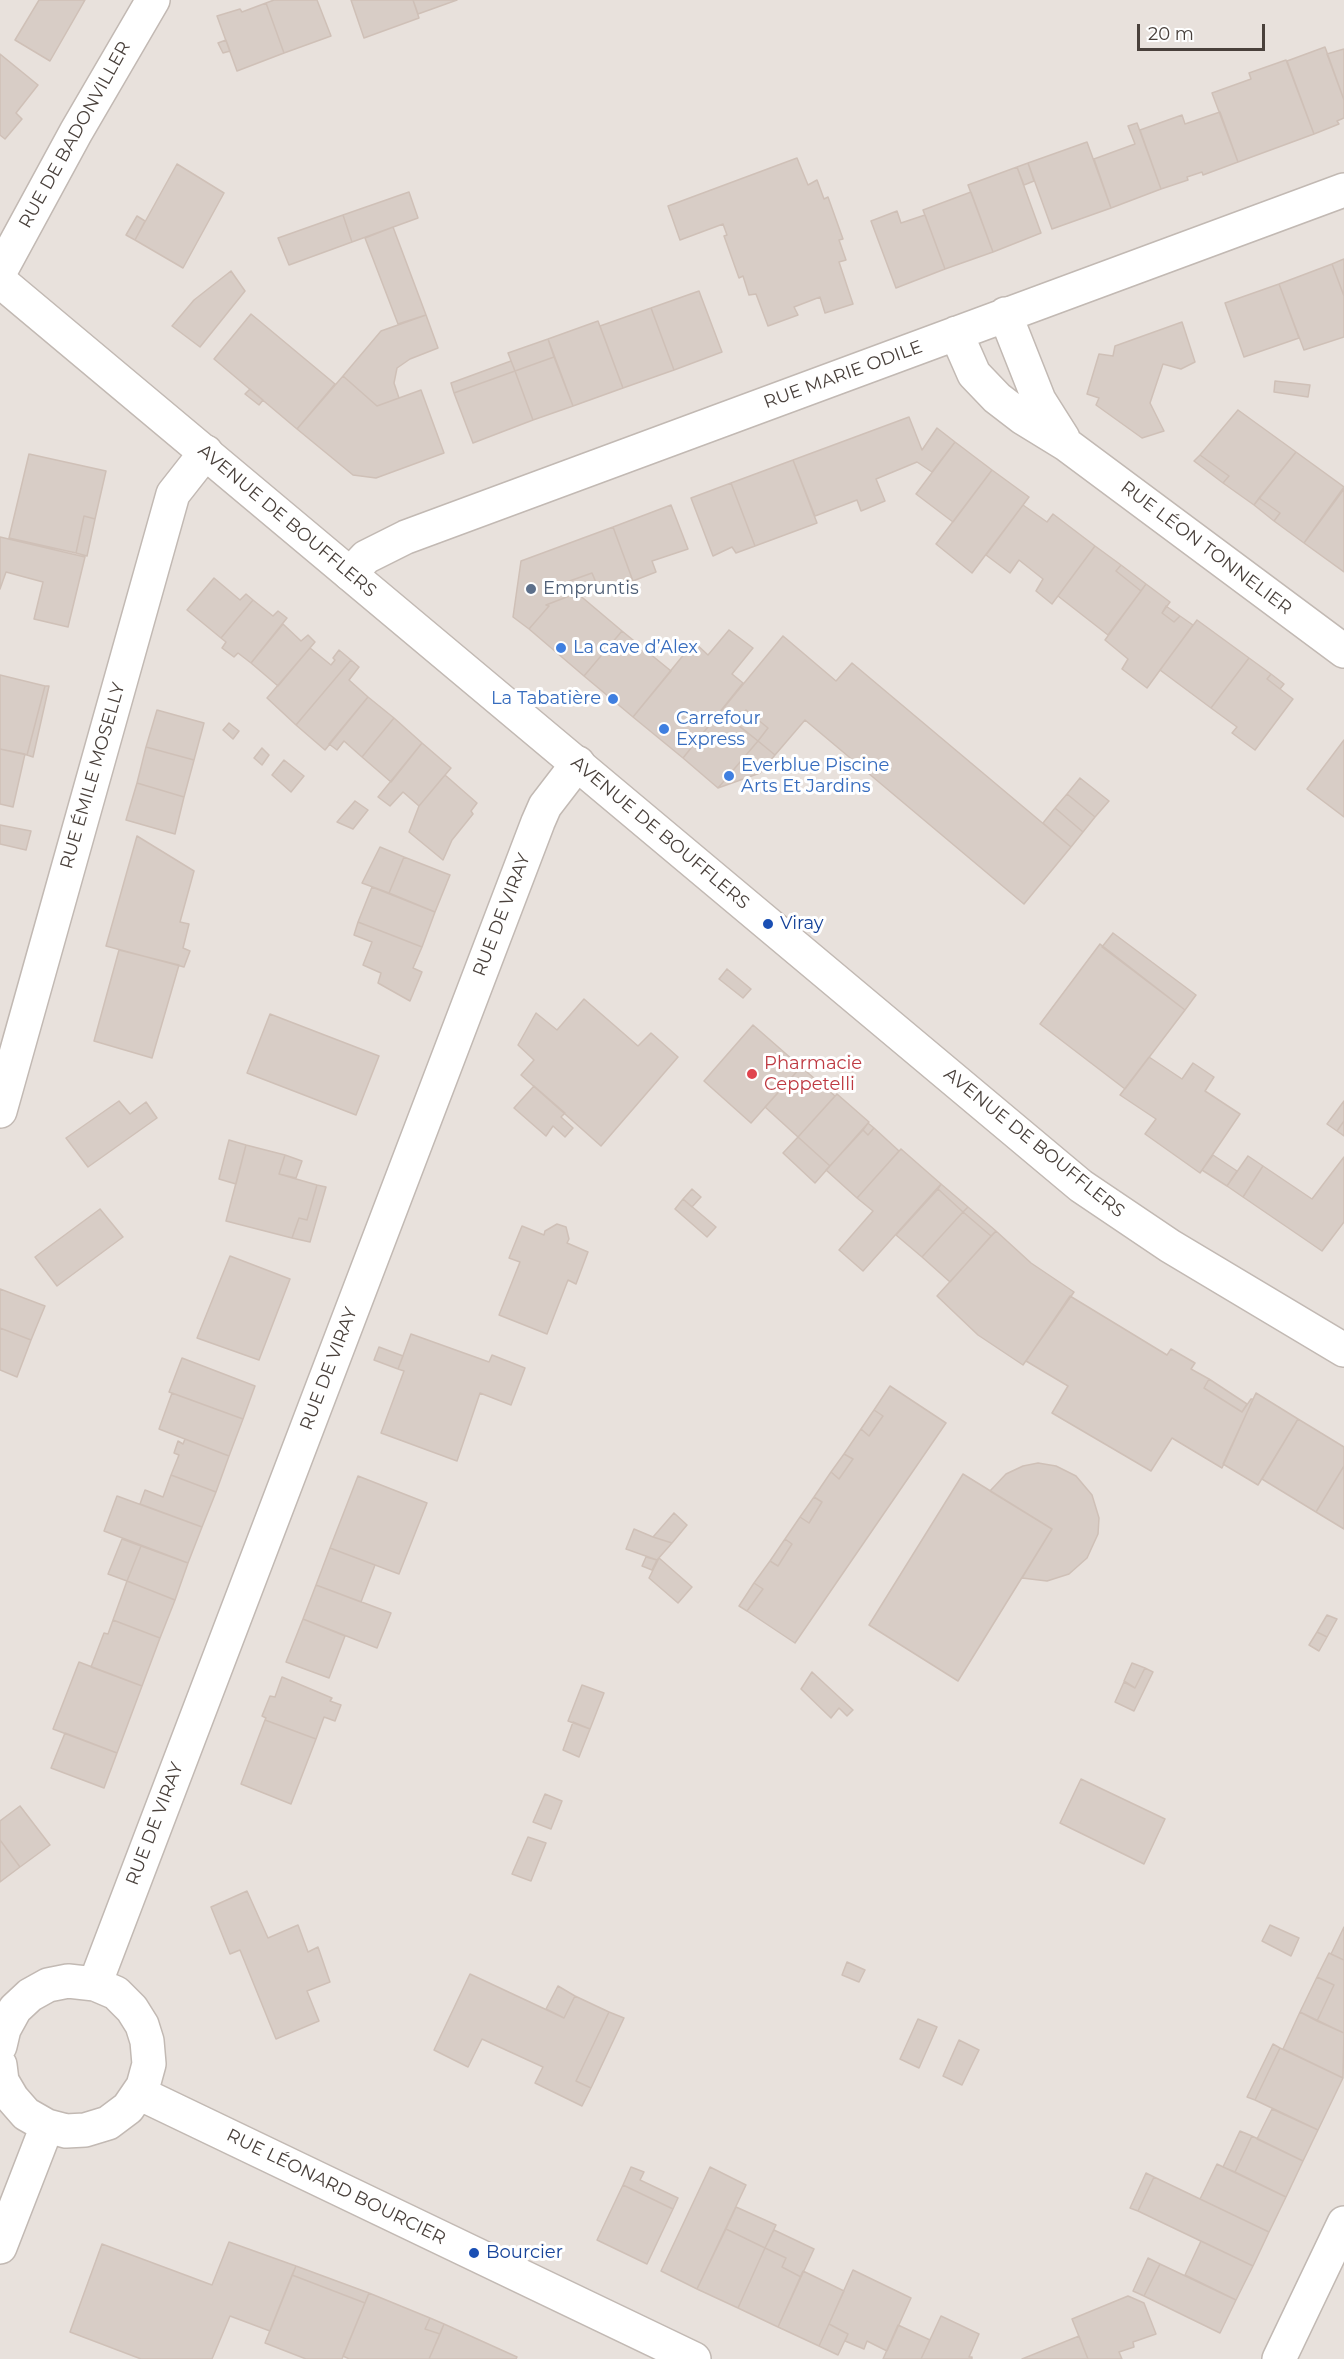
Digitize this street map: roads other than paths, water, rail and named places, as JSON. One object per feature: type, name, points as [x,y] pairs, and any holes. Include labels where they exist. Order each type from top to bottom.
[{"type":"street","name":"RUE DE BADONVILLER","points":[[0,272],[76,132],[153,0]]},
{"type":"street","name":"RUE MARIE ODILE","points":[[350,574],[366,557],[406,537],[1344,190]]},
{"type":"street","name":"AVENUE DE BOUFFLERS","points":[[0,281],[1081,1186],[1170,1246],[1341,1342]]},
{"type":"street","name":"RUE LÉON TONNELIER","points":[[1005,314],[1039,400],[1067,445]]},
{"type":"street","name":"RUE LÉON TONNELIER","points":[[956,333],[974,374],[984,387],[1023,418],[1067,445],[1344,651]]},
{"type":"street","name":"RUE ÉMILE MOSELLY","points":[[0,1111],[173,494],[206,452]]},
{"type":"street","name":"RUE DE VIRAY","points":[[95,1984],[538,822],[545,806],[578,763]]},
{"type":"street","points":[[0,2046],[4,2029],[15,2009],[30,1995],[48,1985],[68,1981],[95,1984],[116,1993],[132,2009],[142,2025],[147,2041],[149,2064],[140,2093],[128,2108],[108,2123],[85,2130],[66,2130],[47,2126],[26,2114],[12,2098],[2,2080],[0,2065]]},
{"type":"street","name":"RUE LÉONARD BOURCIER","points":[[140,2093],[694,2359]]},
{"type":"street","points":[[0,2247],[47,2126]]},
{"type":"street","points":[[1279,2359],[1344,2223]]},
{"type":"place","name":"Empruntis","points":[[531,589]]},
{"type":"place","name":"La cave d’Alex","points":[[561,648]]},
{"type":"place","name":"La Tabatière","points":[[613,699]]},
{"type":"place","name":"Carrefour Express","points":[[664,729]]},
{"type":"place","name":"Everblue Piscine Arts Et Jardins","points":[[729,776]]},
{"type":"place","name":"Viray","points":[[768,924]]},
{"type":"place","name":"Pharmacie Ceppetelli","points":[[752,1074]]},
{"type":"place","name":"Bourcier","points":[[474,2253]]}]
